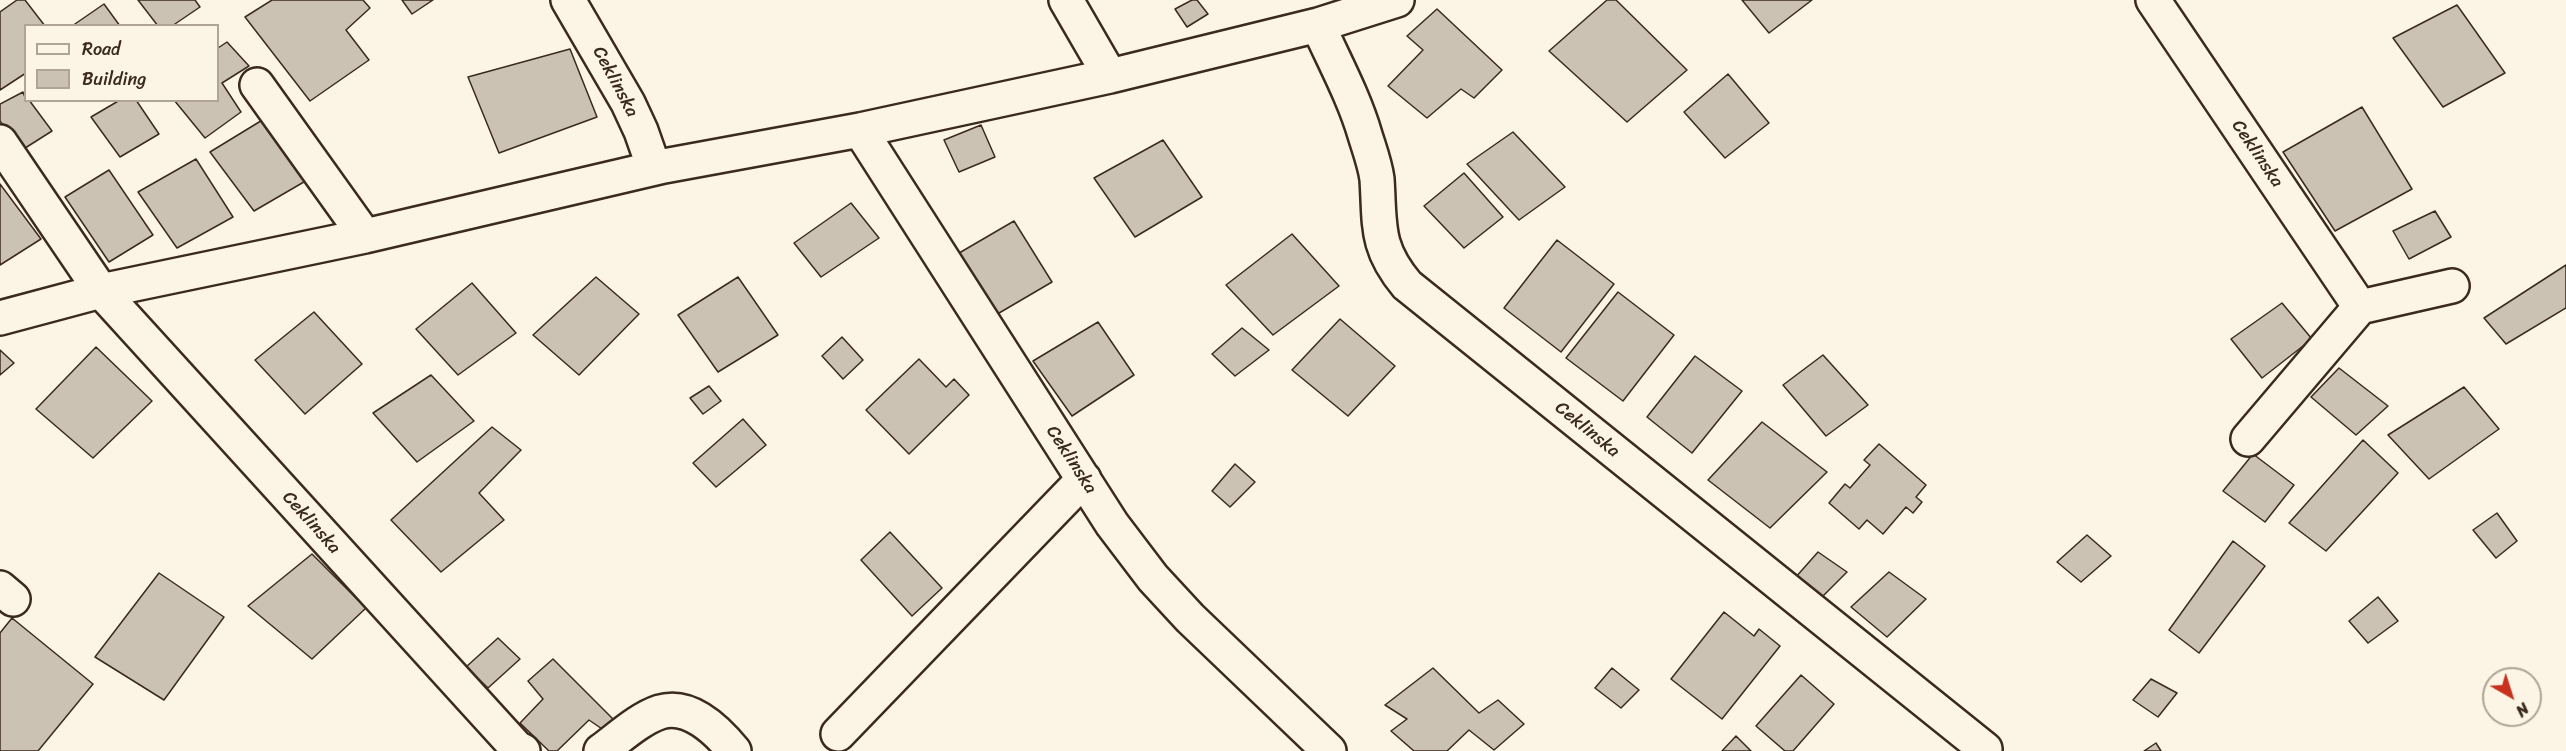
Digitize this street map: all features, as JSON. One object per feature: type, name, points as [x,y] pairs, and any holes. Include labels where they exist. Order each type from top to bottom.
[{"type":"street","name":"Ceklinska","points":[[568,0],[628,103],[654,168]]},
{"type":"street","points":[[1066,0],[1110,76]]},
{"type":"street","points":[[0,318],[101,291],[365,236],[654,168],[860,130],[1110,76],[1318,25],[1397,0]]},
{"type":"street","name":"Ceklinska","points":[[2152,0],[2360,308]]},
{"type":"street","name":"Ceklinska","points":[[1318,25],[1364,131],[1376,176],[1378,220],[1383,248],[1393,269],[1407,285],[1985,749]]},
{"type":"street","points":[[257,85],[365,236]]},
{"type":"street","name":"Ceklinska","points":[[860,130],[1112,524],[1153,578],[1190,618],[1329,751]]},
{"type":"street","name":"Ceklinska","points":[[0,142],[101,291],[517,748],[523,751]]},
{"type":"street","points":[[2248,439],[2360,308],[2452,286]]},
{"type":"street","points":[[838,734],[1084,479]]},
{"type":"street","points":[[601,751],[631,729],[661,712],[689,712],[722,736],[734,751]]},
{"type":"building","points":[[17,0],[25,0],[43,24],[24,24],[24,74],[0,90],[0,12]]},
{"type":"building","points":[[138,0],[195,0],[200,7],[175,24],[156,24]]},
{"type":"building","points":[[272,0],[363,0],[370,8],[346,30],[369,60],[310,101],[245,17]]},
{"type":"building","points":[[402,0],[433,0],[412,14]]},
{"type":"building","points":[[1192,0],[1197,0],[1208,14],[1187,27],[1175,9]]},
{"type":"building","points":[[1607,0],[1616,0],[1687,70],[1627,122],[1549,51]]},
{"type":"building","points":[[1742,0],[1812,0],[1769,33]]},
{"type":"building","points":[[104,4],[119,24],[75,24]]},
{"type":"building","points":[[2457,5],[2505,73],[2443,107],[2393,38]]},
{"type":"building","points":[[1437,9],[1502,70],[1474,98],[1461,89],[1427,118],[1388,86],[1423,50],[1407,36]]},
{"type":"building","points":[[227,42],[249,66],[222,83],[241,112],[205,138],[176,102],[219,102],[219,47]]},
{"type":"building","points":[[570,49],[597,117],[499,153],[468,77]]},
{"type":"building","points":[[1728,74],[1769,123],[1725,158],[1684,112]]},
{"type":"building","points":[[23,92],[24,102],[30,102],[52,131],[22,150],[0,121],[0,104]]},
{"type":"building","points":[[117,102],[137,102],[159,134],[120,157],[91,117]]},
{"type":"building","points":[[2362,107],[2412,189],[2335,231],[2283,152]]},
{"type":"building","points":[[264,119],[309,179],[254,211],[210,152]]},
{"type":"building","points":[[981,125],[995,157],[959,172],[944,140]]},
{"type":"building","points":[[1513,132],[1565,187],[1519,220],[1467,164]]},
{"type":"building","points":[[1163,140],[1202,197],[1135,237],[1094,178]]},
{"type":"building","points":[[196,159],[233,217],[177,248],[138,192]]},
{"type":"building","points":[[109,170],[153,235],[109,262],[65,197]]},
{"type":"building","points":[[1464,173],[1503,217],[1464,248],[1424,206]]},
{"type":"building","points":[[0,184],[41,239],[0,265]]},
{"type":"building","points":[[851,203],[879,238],[821,277],[794,243]]},
{"type":"building","points":[[2435,211],[2451,237],[2409,259],[2393,231]]},
{"type":"building","points":[[1014,221],[1052,282],[994,316],[954,256]]},
{"type":"building","points":[[1292,234],[1339,286],[1273,335],[1226,285]]},
{"type":"building","points":[[1557,240],[1614,284],[1561,352],[1504,308]]},
{"type":"building","points":[[2566,265],[2566,308],[2506,344],[2484,318]]},
{"type":"building","points":[[596,277],[639,314],[579,375],[533,335]]},
{"type":"building","points":[[738,277],[778,335],[718,372],[678,315]]},
{"type":"building","points":[[472,283],[516,333],[458,375],[416,329]]},
{"type":"building","points":[[1618,292],[1674,335],[1623,401],[1566,358]]},
{"type":"building","points":[[2282,303],[2312,339],[2262,378],[2231,339]]},
{"type":"building","points":[[314,312],[362,364],[305,414],[255,360]]},
{"type":"building","points":[[1340,319],[1395,366],[1348,416],[1292,370]]},
{"type":"building","points":[[1098,322],[1134,375],[1072,416],[1033,361]]},
{"type":"building","points":[[1242,328],[1269,350],[1235,376],[1212,354]]},
{"type":"building","points":[[842,337],[863,360],[843,379],[822,356]]},
{"type":"building","points":[[96,347],[152,401],[93,458],[36,409]]},
{"type":"building","points":[[0,350],[14,363],[0,375]]},
{"type":"building","points":[[1823,355],[1868,405],[1826,436],[1783,385]]},
{"type":"building","points":[[1695,356],[1742,391],[1692,453],[1647,417]]},
{"type":"building","points":[[919,359],[946,387],[954,379],[969,395],[909,454],[866,410]]},
{"type":"building","points":[[2339,368],[2388,406],[2356,435],[2311,397]]},
{"type":"building","points":[[431,375],[474,421],[417,462],[373,413]]},
{"type":"building","points":[[709,386],[721,401],[703,414],[690,398]]},
{"type":"building","points":[[2464,387],[2499,429],[2429,479],[2388,435]]},
{"type":"building","points":[[743,419],[766,445],[716,487],[693,463]]},
{"type":"building","points":[[1762,422],[1827,472],[1770,528],[1708,480]]},
{"type":"building","points":[[492,427],[521,450],[479,493],[504,520],[441,572],[391,520]]},
{"type":"building","points":[[2363,440],[2398,473],[2326,551],[2289,523]]},
{"type":"building","points":[[1879,444],[1926,485],[1916,497],[1922,502],[1913,513],[1906,507],[1883,534],[1867,520],[1859,529],[1829,503],[1845,484],[1850,488],[1870,465],[1864,460]]},
{"type":"building","points":[[2253,454],[2294,485],[2265,522],[2223,491]]},
{"type":"building","points":[[1235,464],[1255,482],[1230,507],[1212,491]]},
{"type":"building","points":[[2497,513],[2517,541],[2496,558],[2473,530]]},
{"type":"building","points":[[890,532],[942,588],[912,616],[861,560]]},
{"type":"building","points":[[2087,535],[2111,556],[2081,582],[2057,562]]},
{"type":"building","points":[[2233,541],[2265,566],[2199,653],[2169,630]]},
{"type":"building","points":[[1818,552],[1847,572],[1821,598],[1795,578]]},
{"type":"building","points":[[312,554],[366,608],[312,659],[248,606]]},
{"type":"building","points":[[1889,572],[1926,599],[1887,637],[1851,607]]},
{"type":"building","points":[[159,573],[224,617],[164,700],[95,657]]},
{"type":"building","points":[[2378,597],[2398,621],[2368,643],[2349,621]]},
{"type":"building","points":[[1724,612],[1754,636],[1759,629],[1780,646],[1722,719],[1671,679]]},
{"type":"building","points":[[12,618],[93,684],[38,751],[0,751],[0,633]]},
{"type":"building","points":[[498,638],[520,659],[488,688],[466,667]]},
{"type":"building","points":[[553,659],[614,720],[605,731],[589,720],[557,751],[549,751],[520,723],[543,699],[528,681]]},
{"type":"building","points":[[1433,668],[1479,713],[1498,700],[1524,724],[1494,750],[1469,730],[1447,751],[1414,751],[1391,731],[1407,719],[1385,705]]},
{"type":"building","points":[[1612,668],[1639,690],[1621,708],[1595,688]]},
{"type":"building","points":[[1801,675],[1834,704],[1793,751],[1785,751],[1756,726]]},
{"type":"building","points":[[2151,679],[2177,693],[2158,717],[2133,700]]},
{"type":"building","points":[[1736,736],[1751,751],[1722,751]]},
{"type":"building","points":[[2156,743],[2161,751],[2144,751]]}]
